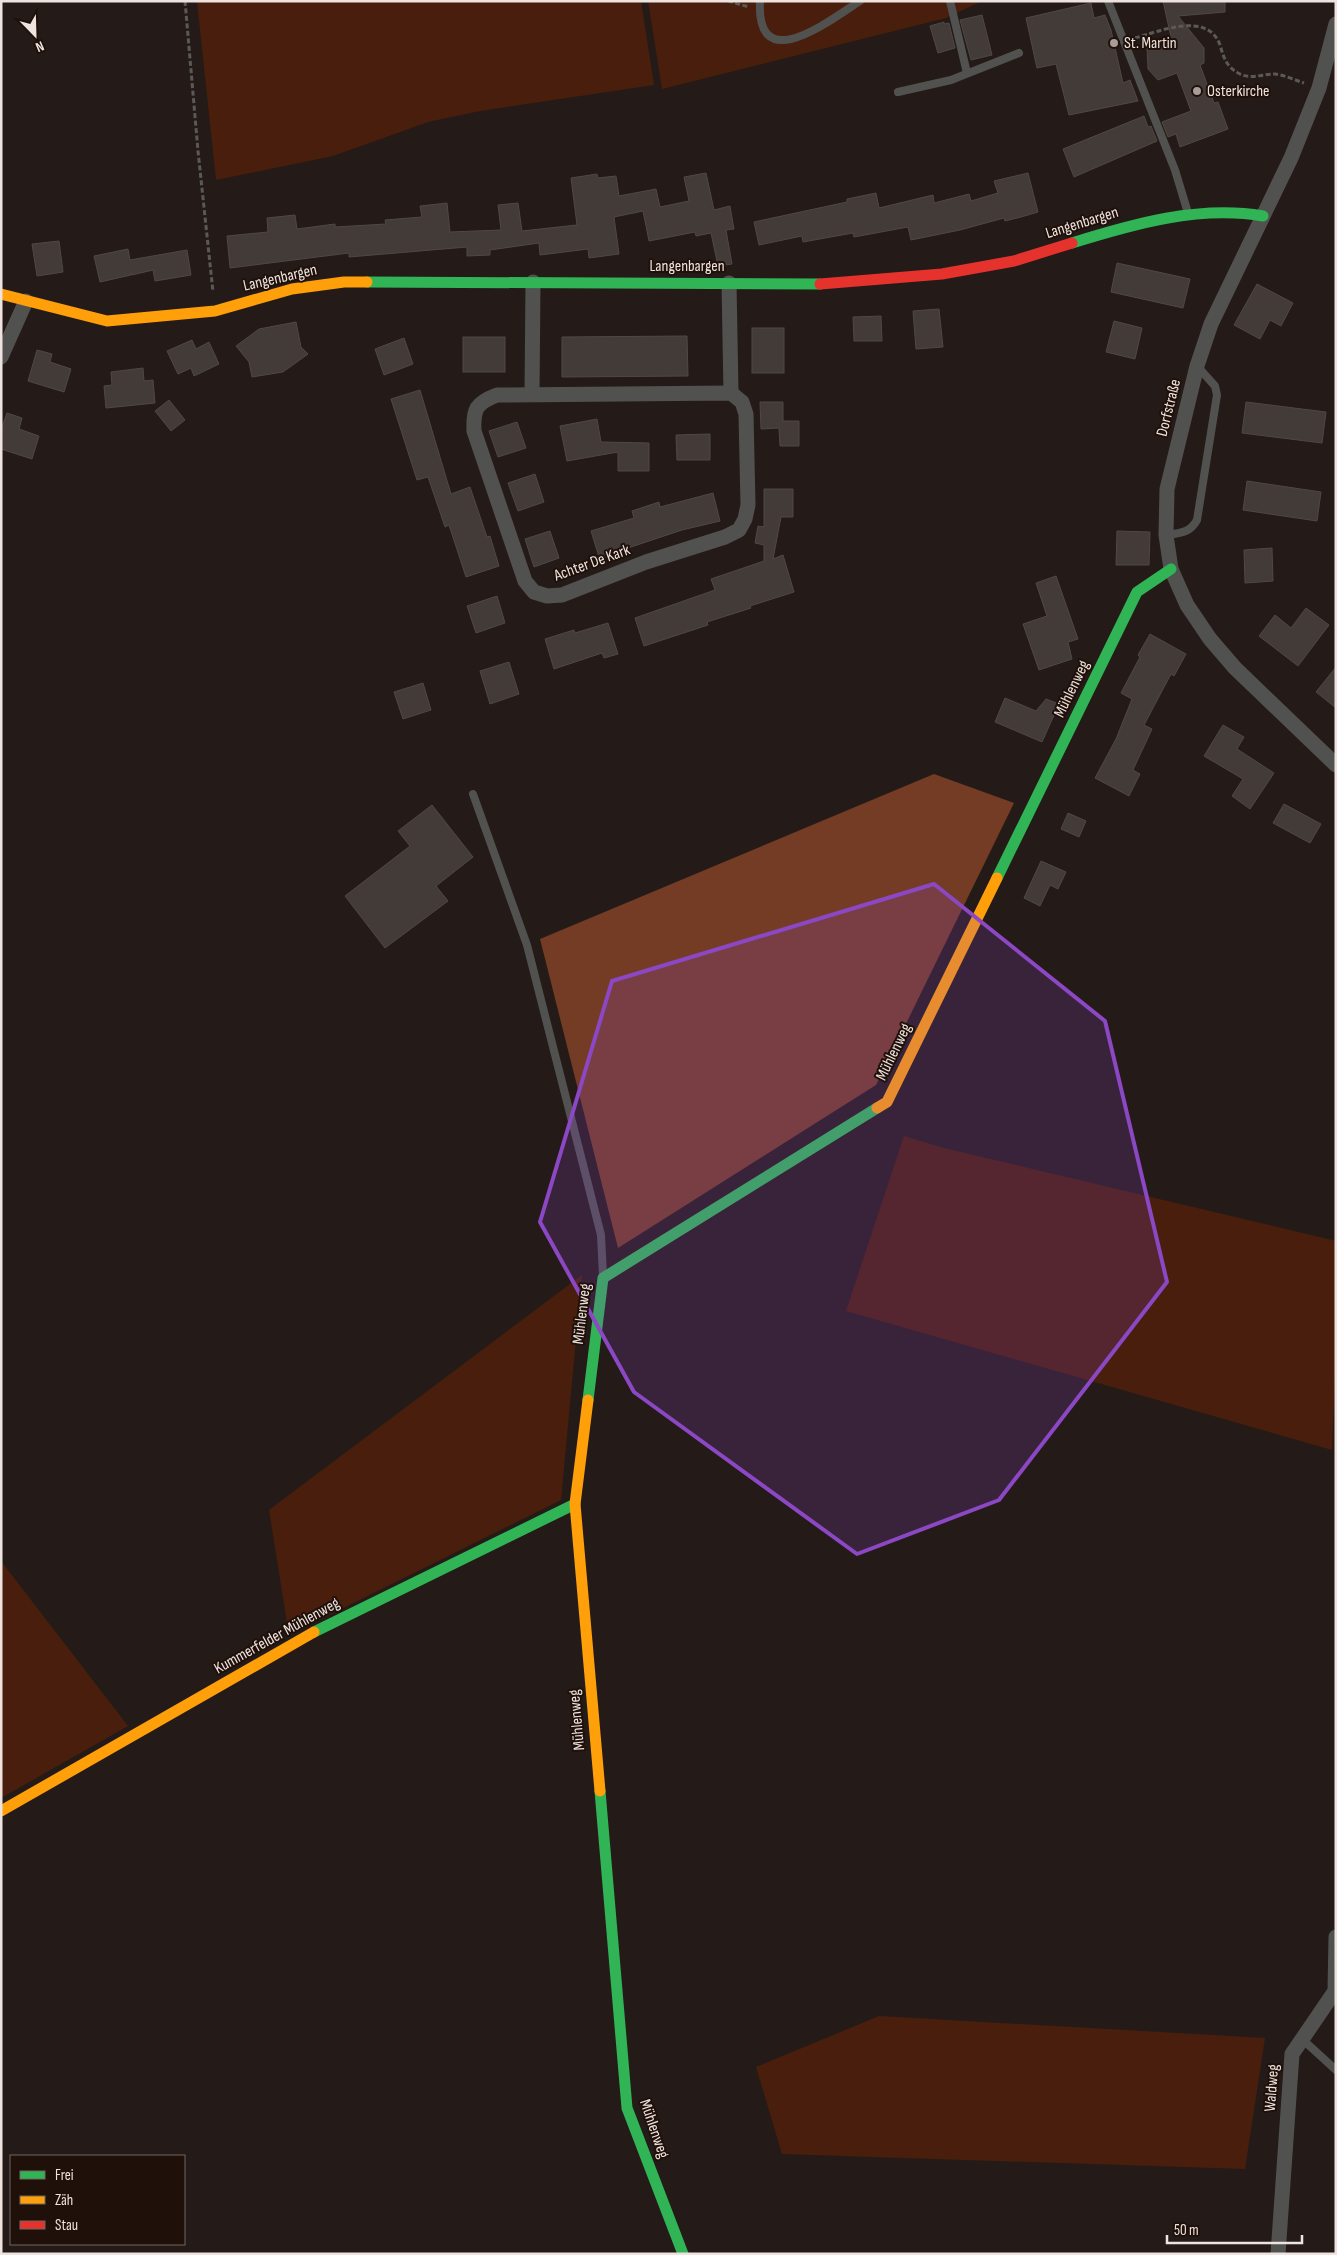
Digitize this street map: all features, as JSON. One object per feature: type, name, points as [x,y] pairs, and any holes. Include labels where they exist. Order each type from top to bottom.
[{"type":"street","name":"Dorfstraße","points":[[1336,24],[1319,88],[1291,158],[1211,324],[1197,366],[1167,489],[1166,535],[1171,569],[1187,605],[1210,639],[1235,668],[1336,765]]},
{"type":"street","name":"Langenbargen","points":[[1,294],[107,321],[216,311],[292,288],[344,282],[729,282],[813,284],[884,280],[942,274],[1014,261],[1134,224],[1189,215],[1246,213],[1263,216]]},
{"type":"street","points":[[532,394],[533,282]]},
{"type":"street","points":[[729,282],[732,393]]},
{"type":"street","points":[[1,357],[26,301]]},
{"type":"street","name":"Achter De Kark","points":[[732,393],[742,402],[746,414],[748,505],[745,519],[739,530],[725,537],[646,562],[562,595],[546,596],[534,592],[525,581],[474,431],[473,415],[481,402],[497,395],[532,394],[732,393]]},
{"type":"street","name":"Mühlenweg","points":[[683,2254],[627,2108],[575,1504],[603,1278],[887,1102],[1137,592],[1171,569]]},
{"type":"street","name":"Kummerfelder Mühlenweg","points":[[1,1811],[324,1626],[575,1504]]},
{"type":"street","name":"Waldweg","points":[[1278,2254],[1292,2054],[1335,1991],[1336,1937]]},
{"type":"lane","points":[[760,1],[761,24],[766,35],[774,41],[788,40],[821,26],[860,1]]},
{"type":"lane","points":[[950,1],[968,72]]},
{"type":"lane","points":[[1108,1],[1175,170],[1189,215]]},
{"type":"lane","points":[[898,92],[951,80],[1019,53]]},
{"type":"lane","points":[[1166,535],[1182,533],[1192,529],[1197,520],[1217,395],[1215,386],[1197,366]]},
{"type":"lane","points":[[473,794],[527,945],[601,1235],[603,1278]]},
{"type":"lane","points":[[1302,2040],[1336,2070]]},
{"type":"path","points":[[185,1],[198,151],[216,311]]},
{"type":"path","points":[[728,1],[760,10]]},
{"type":"path","points":[[1125,41],[1163,30],[1195,25],[1206,28],[1214,35],[1229,67],[1240,74],[1252,77],[1276,74],[1319,88]]},
{"type":"highlighted area","points":[[934,884],[1105,1021],[1167,1282],[999,1500],[857,1554],[634,1392],[540,1222],[612,981]]},
{"type":"shaded area","points":[[197,1],[641,1],[654,85],[480,111],[428,122],[333,156],[216,180]]},
{"type":"shaded area","points":[[648,1],[982,1],[946,18],[662,89]]},
{"type":"shaded area","points":[[934,774],[1014,803],[876,1085],[618,1248],[540,939]]},
{"type":"shaded area","points":[[904,1136],[944,1148],[1336,1241],[1336,1342],[1332,1450],[846,1311]]},
{"type":"shaded area","points":[[582,1275],[561,1500],[289,1635],[269,1510]]},
{"type":"shaded area","points":[[1,1561],[128,1726],[1,1798]]},
{"type":"shaded area","points":[[879,2016],[1265,2038],[1245,2169],[782,2154],[756,2067]]},
{"type":"building","name":"Osterkirche","points":[[1163,1],[1225,1],[1225,12],[1178,16],[1204,48],[1204,63],[1200,65],[1214,103],[1218,102],[1228,129],[1180,147],[1176,134],[1168,137],[1162,122],[1191,111],[1177,73],[1158,80],[1148,69],[1147,46],[1171,37]]},
{"type":"building","points":[[1091,3],[1094,18],[1105,15],[1111,30],[1123,83],[1130,80],[1138,101],[1069,115],[1056,64],[1037,68],[1026,18]]},
{"type":"building","points":[[982,15],[992,55],[971,60],[960,20]]},
{"type":"building","points":[[944,22],[944,24],[949,23],[955,48],[938,53],[930,26]]},
{"type":"building","points":[[1144,116],[1148,127],[1151,126],[1157,141],[1074,177],[1063,149]]},
{"type":"building","points":[[706,173],[714,210],[730,206],[734,229],[726,230],[732,264],[718,266],[711,233],[696,236],[695,232],[649,241],[643,211],[614,217],[619,254],[589,258],[588,249],[540,255],[539,243],[490,250],[490,255],[467,256],[467,247],[349,257],[349,253],[230,268],[227,236],[268,232],[267,218],[295,215],[297,229],[335,224],[335,227],[386,224],[385,220],[422,217],[420,206],[447,203],[450,232],[501,230],[498,205],[518,203],[522,231],[577,225],[571,178],[597,174],[598,178],[616,176],[619,196],[656,189],[660,207],[689,201],[684,177]]},
{"type":"building","points":[[1028,173],[1038,212],[1021,217],[1005,221],[1004,218],[960,230],[911,240],[908,227],[854,237],[853,233],[803,242],[802,236],[759,245],[754,222],[847,202],[847,199],[876,193],[879,208],[933,195],[934,203],[969,194],[971,201],[998,193],[994,181]]},
{"type":"building","points":[[59,241],[63,272],[37,276],[32,244]]},
{"type":"building","points":[[128,249],[130,260],[187,250],[191,275],[155,281],[153,270],[132,275],[131,273],[131,275],[100,282],[94,256]]},
{"type":"building","points":[[1117,263],[1190,279],[1183,308],[1111,292]]},
{"type":"building","points":[[1257,284],[1293,303],[1281,326],[1270,320],[1260,339],[1234,325]]},
{"type":"building","points":[[939,309],[943,347],[916,349],[913,311]]},
{"type":"building","points":[[881,316],[882,341],[854,341],[853,317]]},
{"type":"building","points":[[1114,321],[1142,328],[1135,359],[1106,352]]},
{"type":"building","points":[[296,322],[301,347],[308,354],[283,372],[252,377],[249,362],[236,346],[259,329]]},
{"type":"building","points":[[752,328],[784,328],[784,373],[752,373]]},
{"type":"building","points":[[687,336],[688,376],[562,377],[562,337]]},
{"type":"building","points":[[463,337],[505,337],[505,372],[463,372]]},
{"type":"building","points":[[404,338],[413,364],[384,375],[375,349]]},
{"type":"building","points":[[192,340],[196,349],[209,342],[219,364],[194,376],[191,368],[178,374],[167,351]]},
{"type":"building","points":[[37,350],[52,354],[50,362],[71,369],[64,392],[28,381]]},
{"type":"building","points":[[143,368],[144,381],[153,380],[155,403],[106,408],[104,386],[112,385],[111,372]]},
{"type":"building","points":[[420,390],[451,494],[470,487],[487,537],[490,536],[499,566],[466,577],[449,525],[445,527],[428,477],[417,480],[391,399]]},
{"type":"building","points":[[169,400],[185,420],[171,431],[155,411]]},
{"type":"building","points":[[760,402],[783,402],[783,421],[799,421],[799,446],[780,446],[779,428],[761,429]]},
{"type":"building","points":[[1246,402],[1326,412],[1322,443],[1242,433]]},
{"type":"building","points":[[7,413],[22,418],[19,429],[39,436],[32,459],[1,449],[1,430]]},
{"type":"building","points":[[597,419],[601,442],[649,443],[649,471],[618,471],[618,452],[567,461],[560,426]]},
{"type":"building","points":[[517,422],[526,448],[498,457],[489,431]]},
{"type":"building","points":[[710,434],[710,460],[677,460],[676,435]]},
{"type":"building","points":[[535,474],[544,502],[518,511],[508,483]]},
{"type":"building","points":[[1247,481],[1321,492],[1317,521],[1243,510]]},
{"type":"building","points":[[764,489],[793,489],[793,517],[781,517],[773,559],[783,555],[794,592],[707,622],[708,625],[644,646],[635,618],[715,590],[711,579],[764,561],[764,545],[755,543],[758,526],[764,527]]},
{"type":"building","points":[[713,493],[720,521],[682,530],[628,548],[629,551],[600,560],[591,531],[634,518],[632,511],[659,502],[660,507]]},
{"type":"building","points":[[550,531],[559,558],[534,567],[525,539]]},
{"type":"building","points":[[1117,531],[1150,532],[1149,565],[1116,565]]},
{"type":"building","points":[[1272,548],[1273,581],[1245,583],[1244,550]]},
{"type":"building","points":[[1056,576],[1078,639],[1068,642],[1072,659],[1039,670],[1023,624],[1047,616],[1036,583]]},
{"type":"building","points":[[497,596],[505,623],[476,633],[467,606]]},
{"type":"building","points":[[1306,608],[1329,625],[1298,666],[1259,636],[1275,615],[1291,628]]},
{"type":"building","points":[[608,623],[618,654],[604,658],[602,653],[554,669],[545,639],[574,630],[575,633]]},
{"type":"building","points":[[1150,634],[1186,654],[1174,676],[1171,674],[1144,725],[1152,729],[1133,770],[1140,774],[1129,796],[1095,778],[1116,739],[1132,699],[1121,693],[1140,657],[1138,655]]},
{"type":"building","points":[[509,662],[519,694],[490,704],[480,671]]},
{"type":"building","points":[[1336,667],[1336,708],[1316,692]]},
{"type":"building","points":[[423,683],[431,710],[403,719],[394,692]]},
{"type":"building","points":[[1005,698],[1036,711],[1046,699],[1059,704],[1042,742],[995,722]]},
{"type":"building","points":[[1223,725],[1244,737],[1237,749],[1274,773],[1250,809],[1232,796],[1243,779],[1204,756]]},
{"type":"building","points":[[1284,804],[1321,824],[1310,843],[1273,823]]},
{"type":"building","points":[[432,805],[473,857],[436,886],[448,901],[385,948],[345,896],[410,846],[398,831]]},
{"type":"building","points":[[1068,813],[1086,821],[1079,837],[1061,829]]},
{"type":"building","points":[[1041,861],[1066,872],[1058,889],[1050,885],[1040,906],[1024,898]]},
{"type":"traffic: fast","points":[[1072,243],[1166,218],[1215,213],[1263,216]]},
{"type":"traffic: fast","points":[[367,282],[820,284]]},
{"type":"traffic: fast","points":[[997,878],[1137,592],[1171,569]]},
{"type":"traffic: fast","points":[[588,1400],[603,1278],[877,1108]]},
{"type":"traffic: fast","points":[[314,1632],[575,1504]]},
{"type":"traffic: fast","points":[[600,1791],[627,2108],[683,2254]]},
{"type":"traffic: slow","points":[[1,294],[107,321],[215,311],[292,289],[344,282],[367,282]]},
{"type":"traffic: slow","points":[[877,1108],[887,1102],[997,878]]},
{"type":"traffic: slow","points":[[588,1400],[575,1504],[600,1791]]},
{"type":"traffic: slow","points":[[1,1811],[314,1632]]},
{"type":"traffic: jam","points":[[820,284],[942,274],[1014,261],[1072,243]]},
{"type":"place","name":"St. Martin","points":[[1114,43]]},
{"type":"place","name":"Osterkirche","points":[[1197,91]]}]
